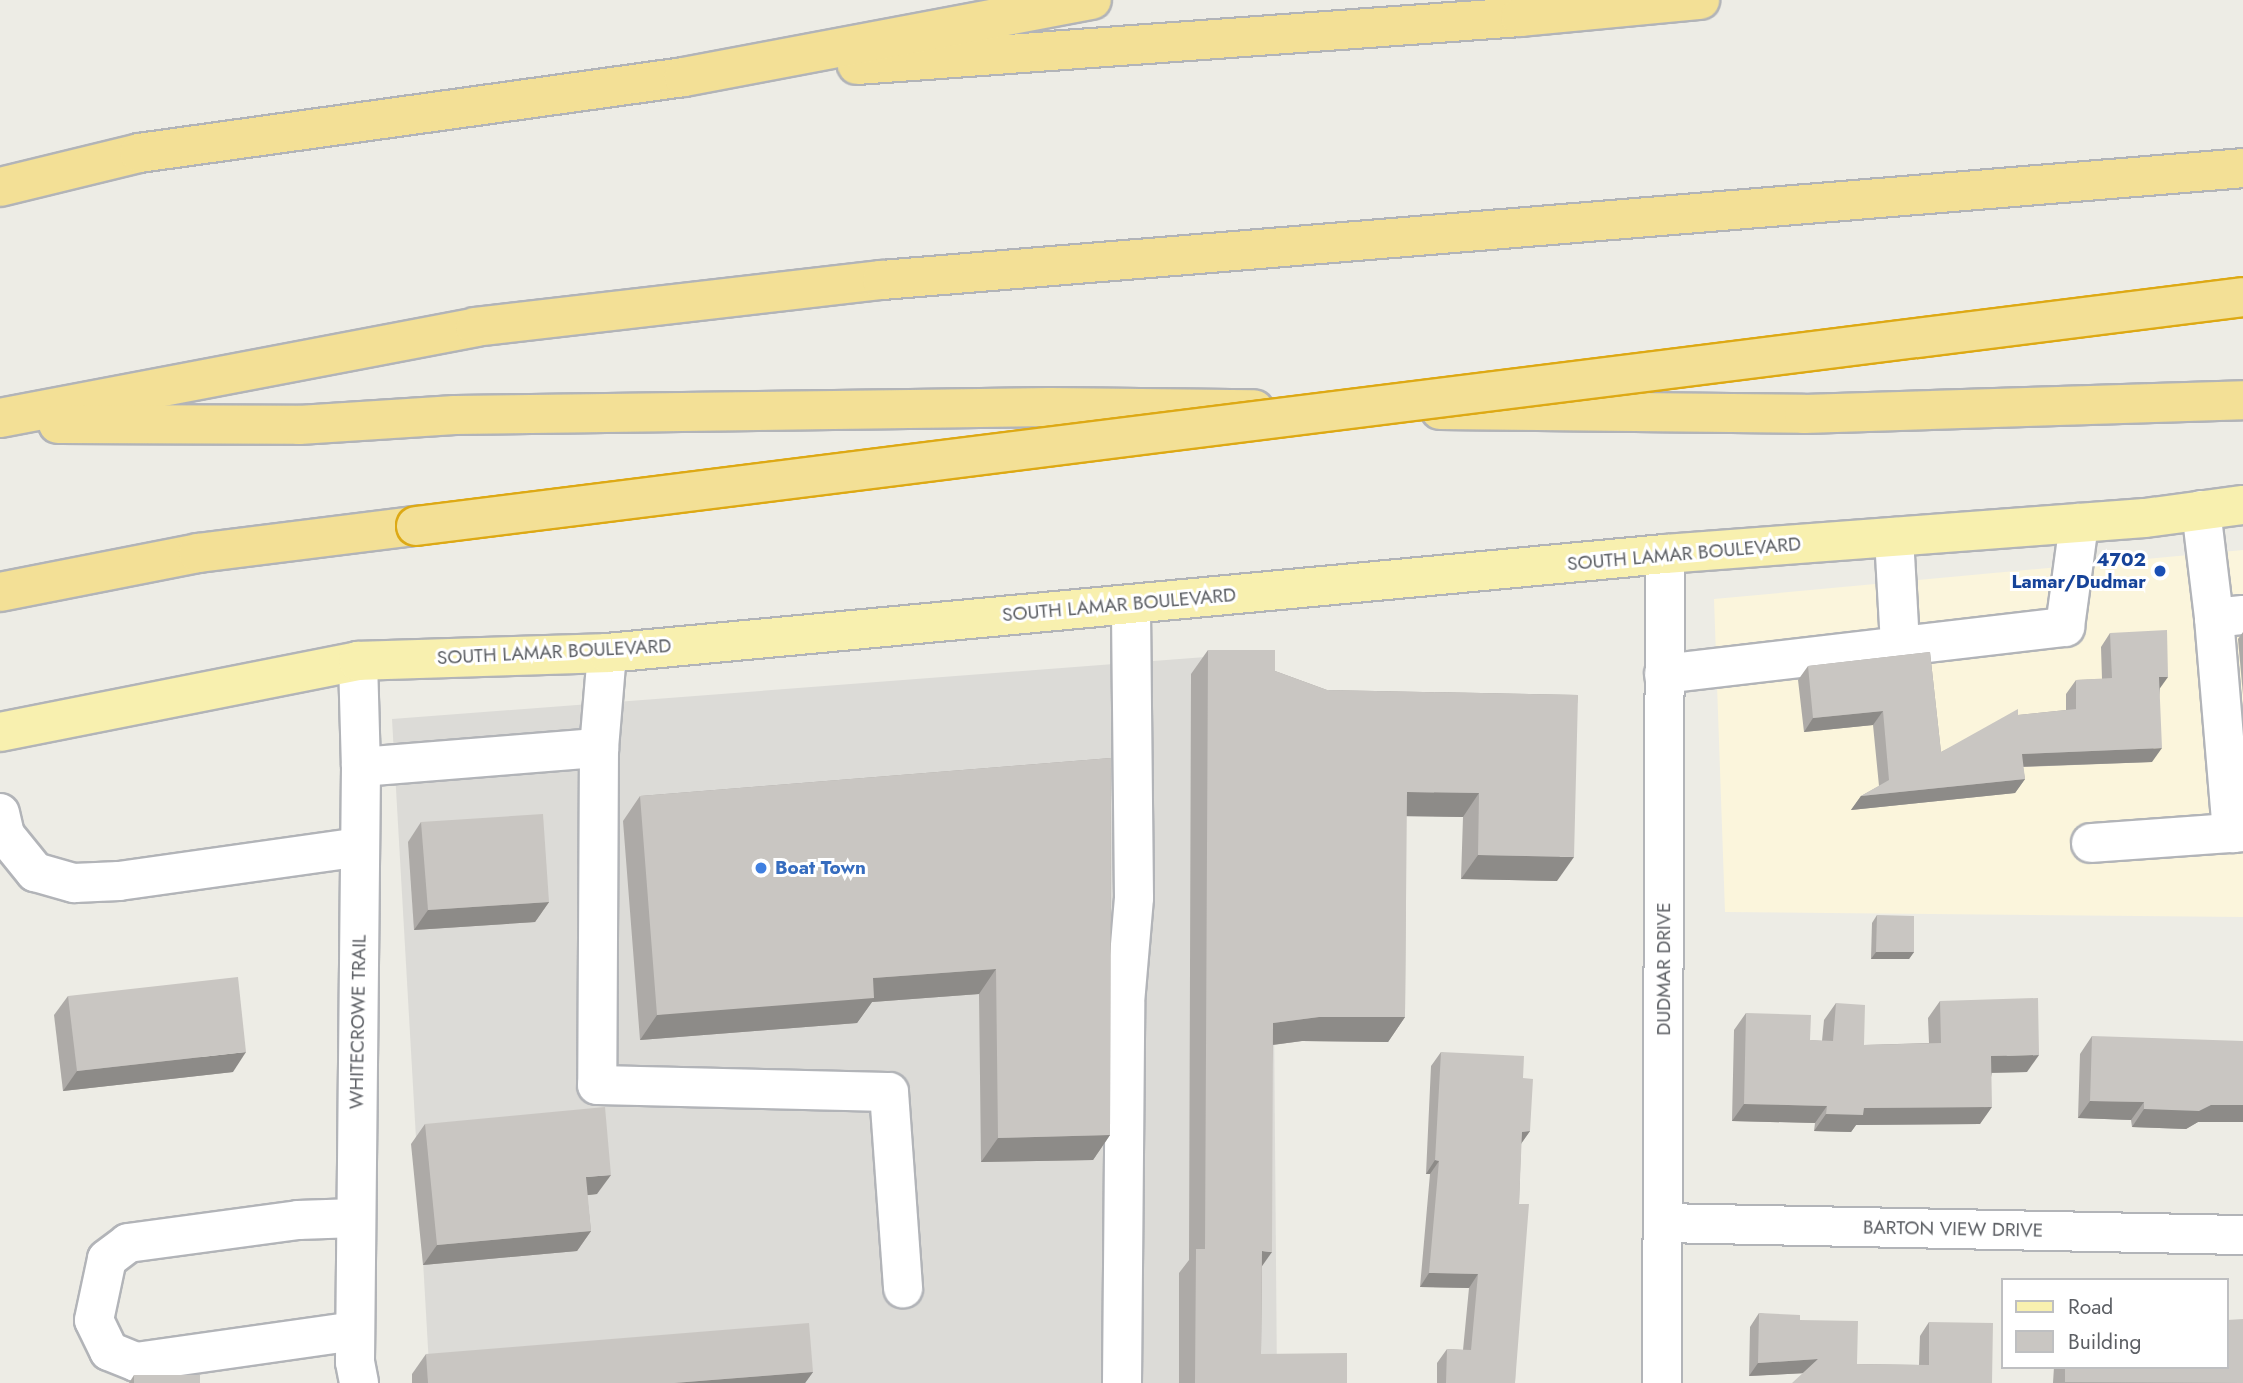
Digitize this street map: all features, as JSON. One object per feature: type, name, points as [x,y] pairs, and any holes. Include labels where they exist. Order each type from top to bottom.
[{"type":"highway","points":[[0,187],[139,153],[684,78],[1092,0]]},
{"type":"highway","points":[[684,78],[1520,17],[1700,0]]},
{"type":"highway","points":[[0,418],[475,327],[882,280],[2243,168]]},
{"type":"highway","points":[[0,592],[198,553],[2243,297]]},
{"type":"highway","points":[[0,424],[299,425],[455,415],[1050,407],[1804,414],[2243,400]]},
{"type":"main road","name":"SOUTH LAMAR BOULEVARD","points":[[0,732],[358,661],[607,653],[1665,554],[2079,523],[2243,505]]},
{"type":"street","points":[[2091,844],[2237,832],[2228,616],[2201,510]]},
{"type":"street","points":[[1664,674],[2065,627],[2079,523]]},
{"type":"street","points":[[1894,537],[1900,646]]},
{"type":"street","name":"DUDMAR DRIVE","points":[[1662,1383],[1665,554]]},
{"type":"street","points":[[1122,1383],[1125,1003],[1134,898],[1131,604]]},
{"type":"street","points":[[607,653],[599,748],[597,1085],[889,1092],[903,1289]]},
{"type":"street","name":"WHITECROWE TRAIL","points":[[358,661],[361,767],[355,1362],[359,1383]]},
{"type":"street","points":[[361,767],[599,748]]},
{"type":"street","points":[[0,813],[5,835],[35,872],[74,883],[119,881],[360,847]]},
{"type":"street","points":[[355,1331],[136,1363],[109,1351],[94,1320],[107,1259],[128,1243],[298,1220],[356,1218]]},
{"type":"street","name":"BARTON VIEW DRIVE","points":[[1663,1223],[2243,1235]]},
{"type":"shaded area","points":[[2243,550],[2243,917],[1725,912],[1714,599]]},
{"type":"shaded area","points":[[1271,652],[1277,1383],[430,1383],[392,719]]},
{"type":"building","points":[[2167,630],[2168,677],[2159,677],[2162,748],[2022,754],[2025,779],[1861,796],[1889,780],[1883,711],[1813,718],[1808,666],[1930,652],[1941,752],[2018,709],[2018,715],[2076,709],[2076,680],[2112,678],[2110,633]]},
{"type":"building","points":[[1208,650],[1275,650],[1275,671],[1327,690],[1578,695],[1574,857],[1478,855],[1479,793],[1407,792],[1405,1017],[1319,1017],[1273,1023],[1272,1252],[1262,1251],[1261,1354],[1347,1353],[1347,1383],[1195,1383],[1196,1249],[1205,1249]]},
{"type":"building","points":[[1111,758],[1110,1135],[998,1138],[996,969],[873,978],[874,998],[657,1015],[640,796]]},
{"type":"building","points":[[543,814],[549,902],[428,910],[421,822]]},
{"type":"building","points":[[1877,915],[1914,916],[1914,952],[1876,952]]},
{"type":"building","points":[[238,977],[246,1052],[77,1071],[68,996]]},
{"type":"building","points":[[2038,998],[2039,1055],[1991,1056],[1992,1107],[1864,1108],[1863,1115],[1826,1114],[1827,1106],[1744,1104],[1746,1013],[1811,1015],[1810,1040],[1833,1041],[1836,1003],[1865,1005],[1864,1045],[1941,1043],[1940,1001]]},
{"type":"building","points":[[2092,1036],[2243,1041],[2243,1105],[2211,1105],[2199,1111],[2144,1109],[2144,1102],[2090,1101]]},
{"type":"building","points":[[1441,1052],[1524,1056],[1523,1078],[1533,1079],[1530,1131],[1522,1132],[1519,1204],[1529,1204],[1515,1383],[1446,1383],[1447,1349],[1471,1350],[1478,1274],[1429,1273],[1439,1161],[1435,1160]]},
{"type":"building","points":[[605,1107],[611,1175],[586,1177],[591,1231],[437,1245],[425,1124]]},
{"type":"building","points":[[1759,1313],[1800,1315],[1800,1320],[1858,1321],[1857,1364],[1929,1365],[1929,1322],[1993,1323],[1992,1383],[1792,1383],[1818,1359],[1758,1363]]},
{"type":"building","points":[[2243,1319],[2243,1383],[2065,1382],[2065,1369],[2229,1369],[2229,1320]]},
{"type":"building","points":[[809,1323],[813,1372],[674,1383],[428,1383],[426,1354]]},
{"type":"building","points":[[134,1375],[200,1375],[200,1383],[134,1383]]},
{"type":"place","name":"4702 Lamar/Dudmar","points":[[2160,571]]},
{"type":"place","name":"Boat Town","points":[[761,868]]}]
